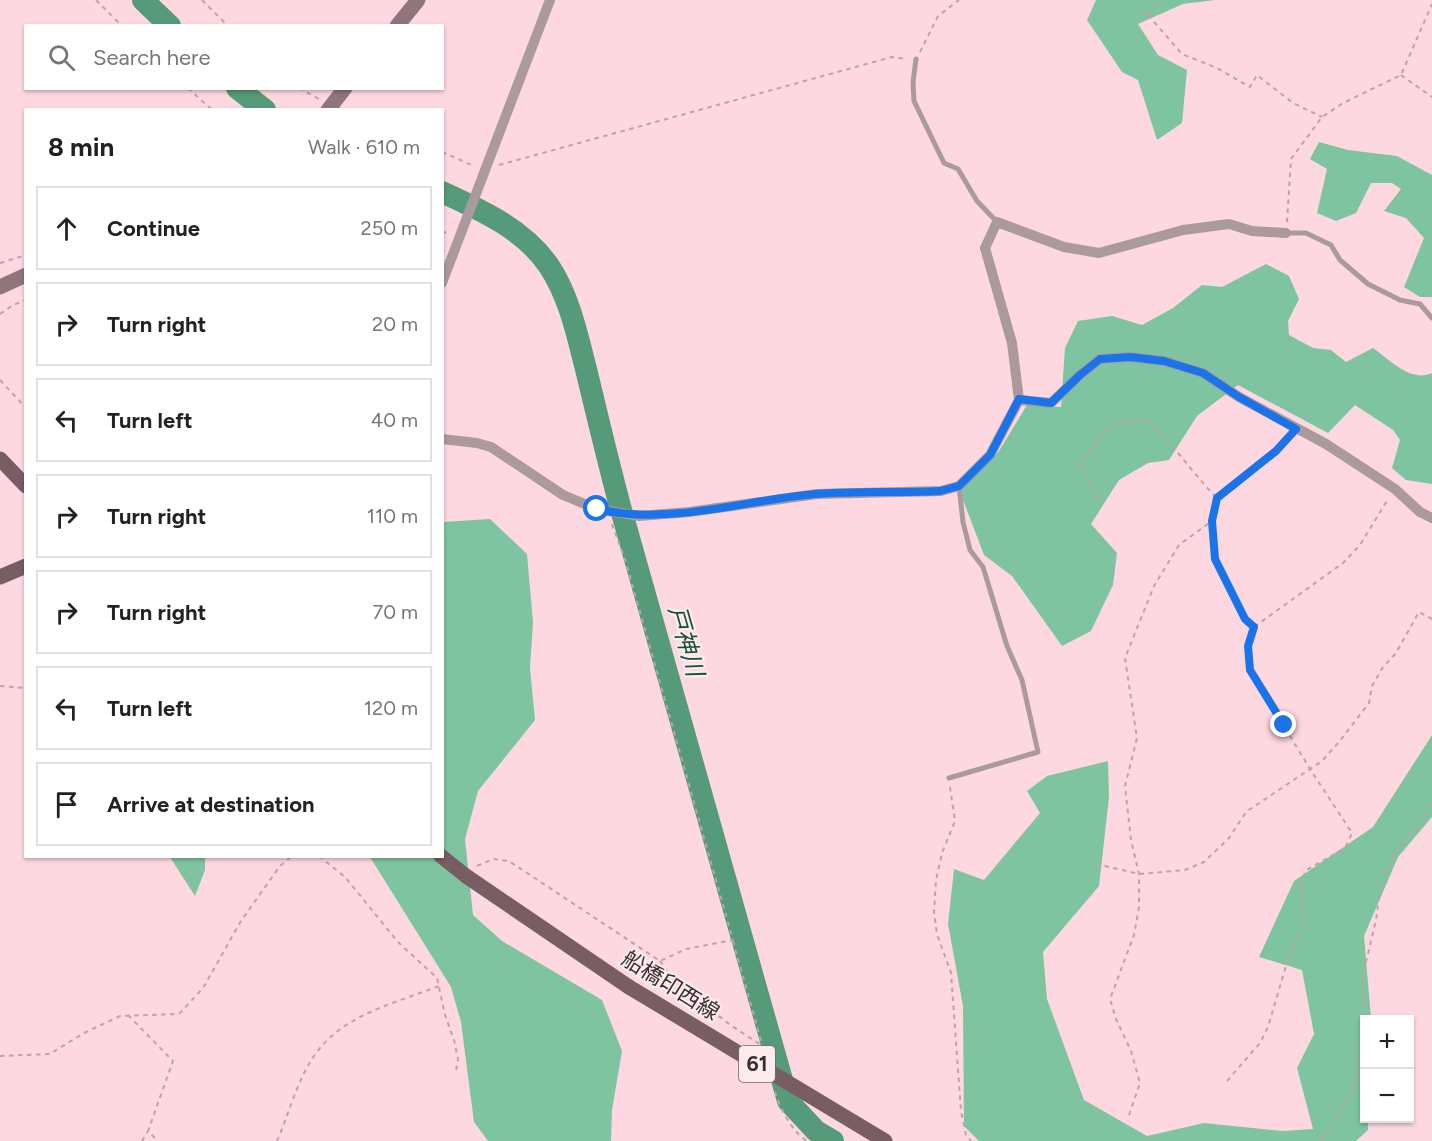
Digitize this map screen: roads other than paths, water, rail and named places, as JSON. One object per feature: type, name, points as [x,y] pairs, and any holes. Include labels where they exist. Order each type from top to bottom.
[{"type":"main road","points":[[0,459],[24,484]]},
{"type":"main road","points":[[0,577],[24,567]]},
{"type":"main road","name":"船橋印西線","points":[[444,858],[466,876],[629,987],[885,1141]]},
{"type":"street","points":[[399,24],[418,0]]},
{"type":"street","points":[[444,278],[550,0]]},
{"type":"street","points":[[330,108],[343,90]]},
{"type":"street","points":[[444,439],[491,447],[563,495],[597,509],[639,516],[689,512],[816,494],[940,491],[959,486],[990,455],[1019,399],[1012,343],[985,248],[997,222],[1064,247],[1099,253],[1183,230],[1229,224],[1252,231],[1286,233]]},
{"type":"street","points":[[0,287],[24,276]]},
{"type":"street","points":[[1019,399],[1051,403],[1100,359],[1130,357],[1164,361],[1203,373],[1239,397],[1326,444],[1395,489],[1420,512],[1432,518]]},
{"type":"lane","points":[[916,59],[913,82],[915,101],[944,163],[958,169],[977,201],[997,222]]},
{"type":"lane","points":[[1286,233],[1306,233],[1331,245],[1341,260],[1368,284],[1400,300],[1420,304],[1432,318]]},
{"type":"lane","points":[[949,778],[1038,752],[1022,680],[1007,646],[983,567],[970,550],[963,522],[959,486]]},
{"type":"waterway","name":"戸神川","points":[[143,0],[168,24]]},
{"type":"waterway","name":"戸神川","points":[[240,90],[262,108]]},
{"type":"waterway","name":"戸神川","points":[[444,193],[501,222],[527,241],[549,266],[562,290],[576,329],[620,506],[788,1101],[816,1131],[833,1141]]}]
